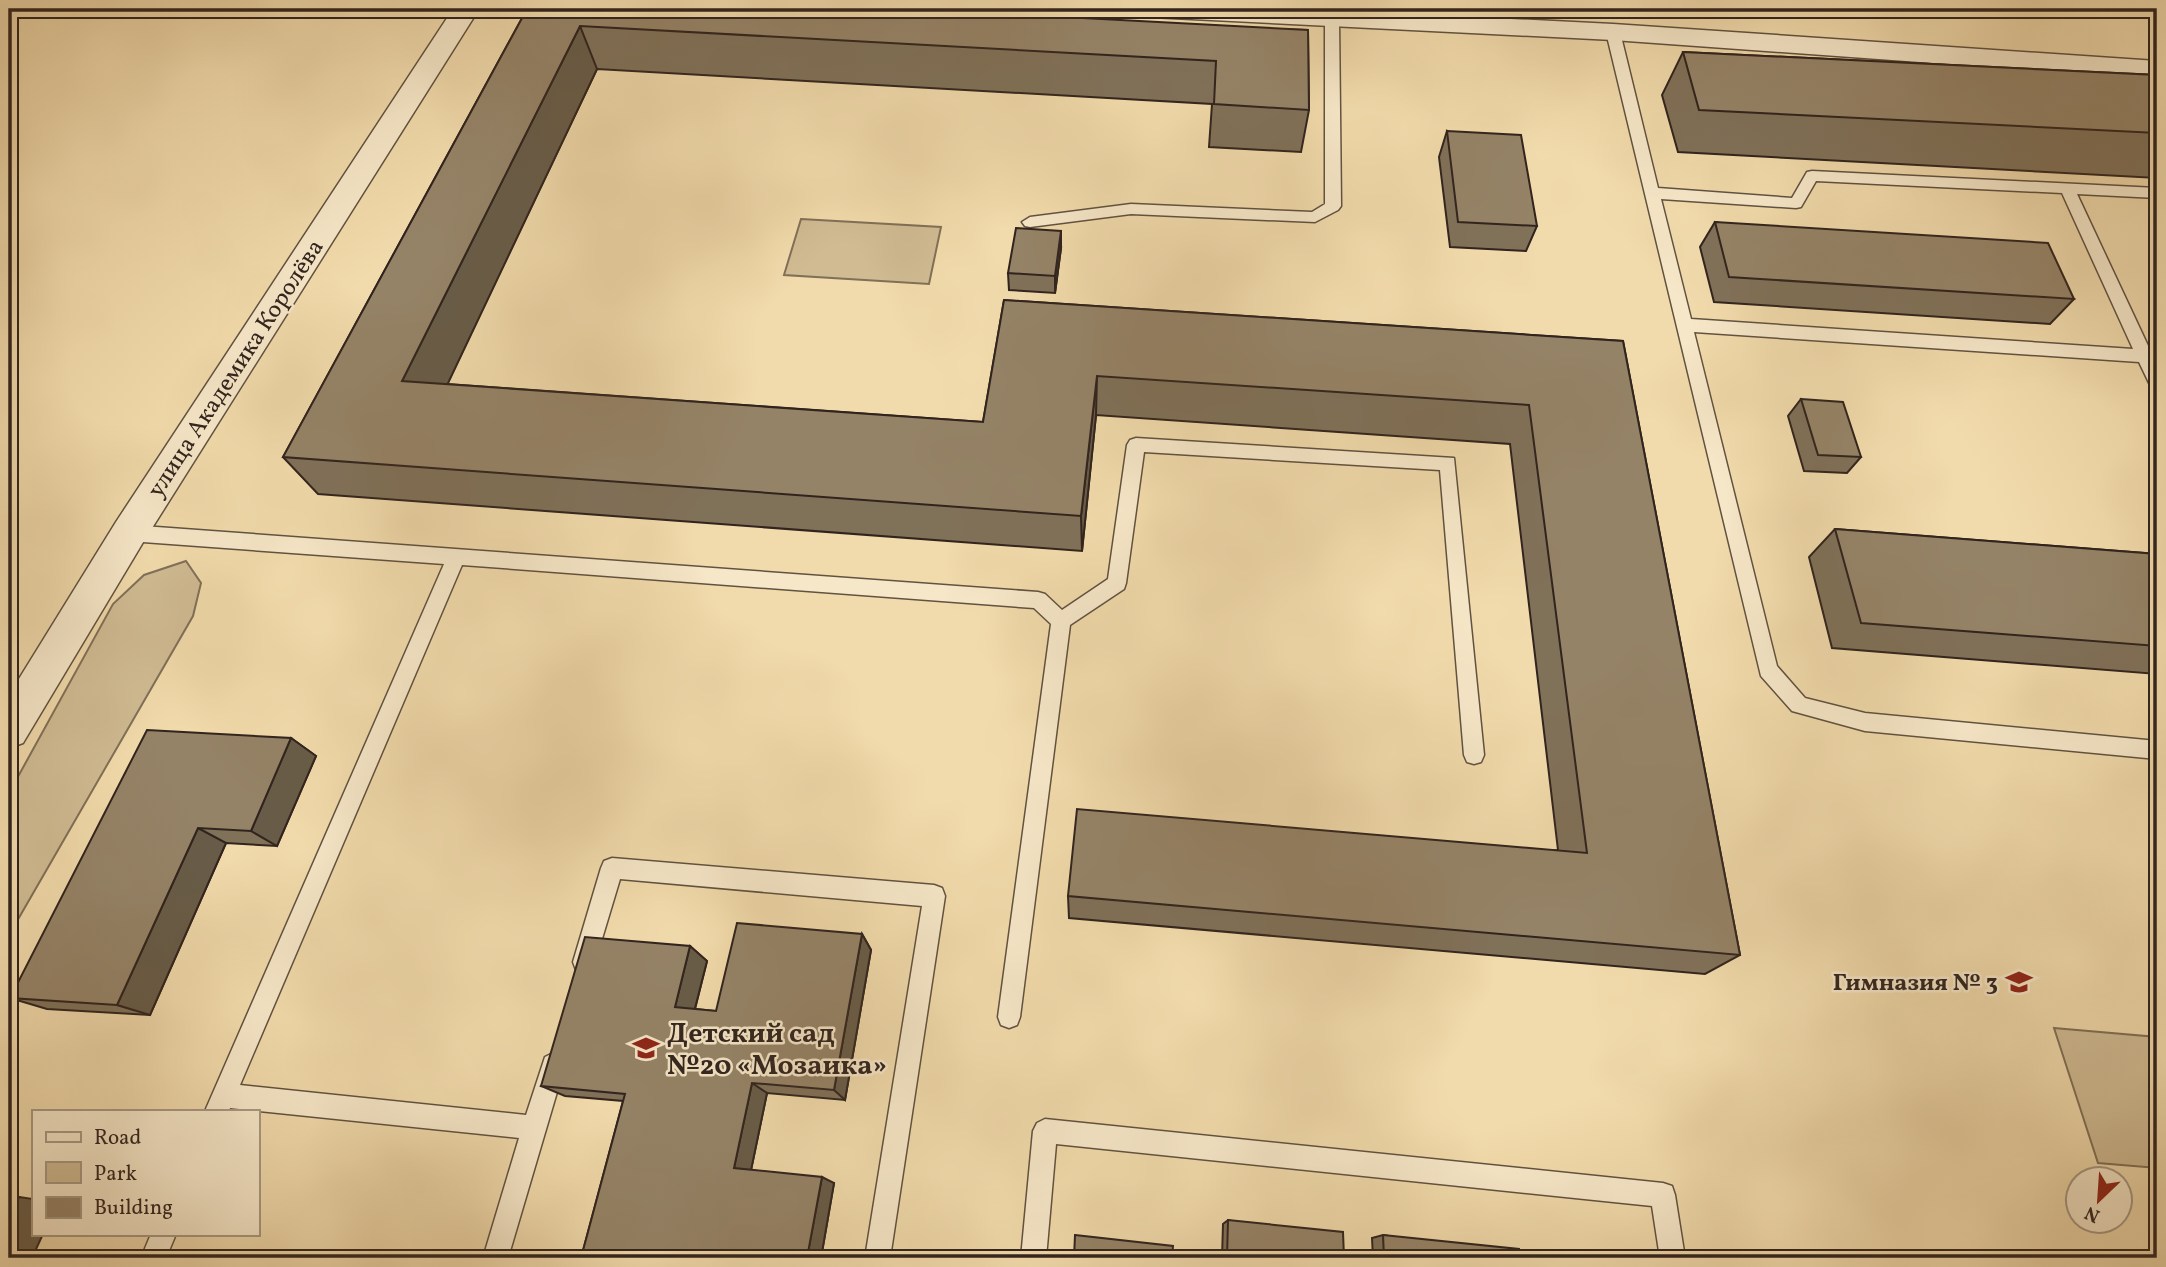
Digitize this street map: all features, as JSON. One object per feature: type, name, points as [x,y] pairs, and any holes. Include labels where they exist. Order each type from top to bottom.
[{"type":"street","name":"улица Академика Королёва","points":[[9,730],[129,533],[466,9]]},
{"type":"street","points":[[1151,9],[1613,32],[2157,69]]},
{"type":"lane","points":[[1030,222],[1131,209],[1315,217],[1333,206],[1332,18]]},
{"type":"lane","points":[[1613,32],[1768,670],[1799,705],[1865,722],[2157,750]]},
{"type":"lane","points":[[1653,193],[1796,203],[1812,176],[2157,193]]},
{"type":"lane","points":[[2067,189],[2157,382]]},
{"type":"lane","points":[[1684,325],[2145,356]]},
{"type":"lane","points":[[1009,1017],[1061,621],[1117,583],[1136,445],[1448,463],[1474,755]]},
{"type":"lane","points":[[129,533],[1009,597],[1038,600],[1061,621]]},
{"type":"lane","points":[[456,557],[220,1103],[534,1128]]},
{"type":"lane","points":[[577,985],[612,868],[934,897],[878,1258]]},
{"type":"lane","points":[[496,1258],[558,1050]]},
{"type":"lane","points":[[1033,1258],[1045,1131],[1663,1195],[1672,1258]]},
{"type":"lane","points":[[153,1258],[163,1236]]},
{"type":"green space","points":[[801,219],[941,227],[929,284],[784,275]]},
{"type":"green space","points":[[186,561],[201,583],[193,616],[9,935],[9,793],[113,604],[144,575]]},
{"type":"green space","points":[[2054,1028],[2157,1037],[2157,1168],[2098,1163]]},
{"type":"building","points":[[527,9],[913,9],[1308,30],[1309,110],[1214,104],[1216,61],[580,26],[402,381],[983,422],[1004,300],[1623,341],[1740,955],[1068,896],[1077,809],[1587,853],[1529,405],[1097,376],[1081,516],[283,457]]},
{"type":"building","points":[[1683,52],[2157,75],[2157,133],[1699,110]]},
{"type":"building","points":[[1447,131],[1521,135],[1537,226],[1458,222]]},
{"type":"building","points":[[1715,222],[2048,243],[2074,299],[1729,277]]},
{"type":"building","points":[[1016,228],[1061,231],[1055,276],[1008,273]]},
{"type":"building","points":[[1801,399],[1843,402],[1861,457],[1818,455]]},
{"type":"building","points":[[1835,529],[2157,554],[2157,646],[1861,623]]},
{"type":"building","points":[[147,730],[291,738],[251,831],[198,828],[117,1005],[10,998]]},
{"type":"building","points":[[737,923],[862,934],[834,1090],[752,1083],[734,1168],[822,1177],[807,1258],[581,1258],[625,1094],[541,1086],[585,937],[690,946],[675,1007],[716,1011]]},
{"type":"building","points":[[9,1197],[19,1197],[9,1219]]},
{"type":"building","points":[[1228,1220],[1343,1232],[1344,1258],[1227,1258]]},
{"type":"building","points":[[1075,1235],[1173,1246],[1172,1258],[1074,1258]]},
{"type":"building","points":[[1383,1235],[1519,1249],[1520,1258],[1384,1258]]},
{"type":"place","name":"Гимназия № 3","points":[[2019,982]]},
{"type":"place","name":"Детский сад №20 «Мозаика»","points":[[646,1048]]}]
